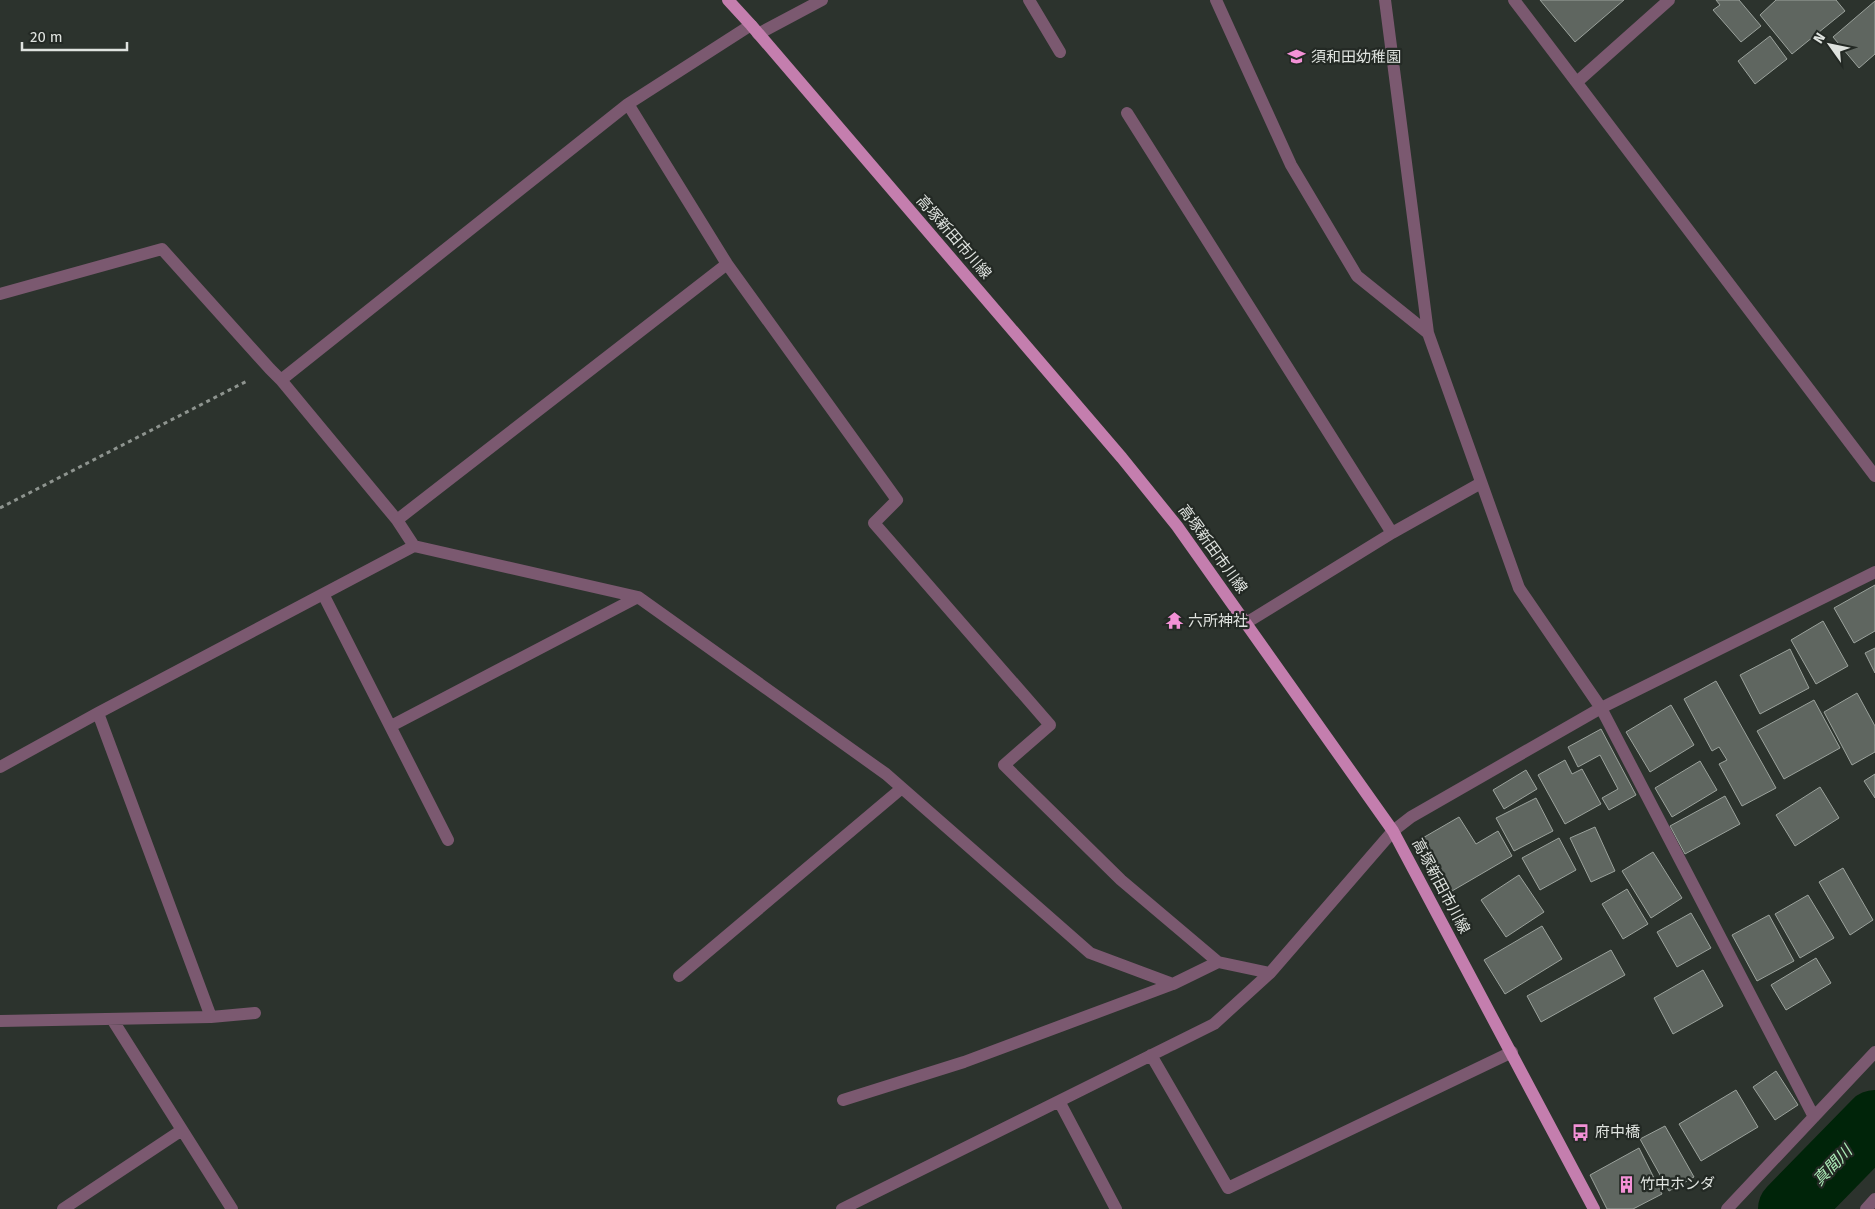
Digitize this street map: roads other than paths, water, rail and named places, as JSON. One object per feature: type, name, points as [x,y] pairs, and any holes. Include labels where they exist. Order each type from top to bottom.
[{"type":"main road","name":"高塚新田市川線","points":[[728,0],[1122,458],[1177,526],[1393,831],[1594,1209]]},
{"type":"street","points":[[281,380],[628,104],[755,30],[822,0]]},
{"type":"street","points":[[1029,0],[1060,52]]},
{"type":"street","points":[[1216,0],[1291,165],[1357,276],[1428,333]]},
{"type":"street","points":[[1385,0],[1428,333],[1519,588],[1601,708],[1814,1117]]},
{"type":"street","points":[[1514,0],[1875,476]]},
{"type":"street","points":[[1577,82],[1670,0]]},
{"type":"street","points":[[628,104],[727,264],[897,500],[874,523],[1050,725],[1004,765],[1120,880],[1218,962],[1270,973]]},
{"type":"street","points":[[1127,114],[1392,533]]},
{"type":"street","points":[[0,294],[162,249],[281,380],[397,520],[414,546]]},
{"type":"street","points":[[397,520],[727,264]]},
{"type":"street","points":[[1246,623],[1392,533],[1481,483]]},
{"type":"street","points":[[0,768],[98,713],[414,546],[638,597],[886,774],[1090,952],[1173,984]]},
{"type":"street","points":[[842,1209],[1214,1024],[1270,973],[1393,831],[1411,817],[1601,708],[1875,572]]},
{"type":"street","points":[[323,594],[448,840]]},
{"type":"street","points":[[390,726],[638,597]]},
{"type":"street","points":[[98,713],[211,1017]]},
{"type":"street","points":[[679,976],[902,788]]},
{"type":"street","points":[[843,1100],[964,1062],[1173,984],[1218,962]]},
{"type":"street","points":[[2,1017],[112,1019],[211,1017],[256,1013]]},
{"type":"street","points":[[112,1019],[232,1209]]},
{"type":"street","points":[[1151,1055],[1228,1188],[1512,1052]]},
{"type":"street","points":[[1727,1209],[1875,1052]]},
{"type":"street","points":[[1059,1101],[1116,1209]]},
{"type":"street","points":[[63,1209],[182,1130]]},
{"type":"street","points":[[1866,1209],[1875,1199]]},
{"type":"waterway","name":"真間川","points":[[1790,1209],[1875,1122]]},
{"type":"place","name":"須和田幼稚園","points":[[1297,57]]},
{"type":"place","name":"六所神社","points":[[1174,621]]},
{"type":"place","name":"府中橋","points":[[1581,1132]]},
{"type":"place","name":"竹中ホンダ","points":[[1626,1184]]}]
